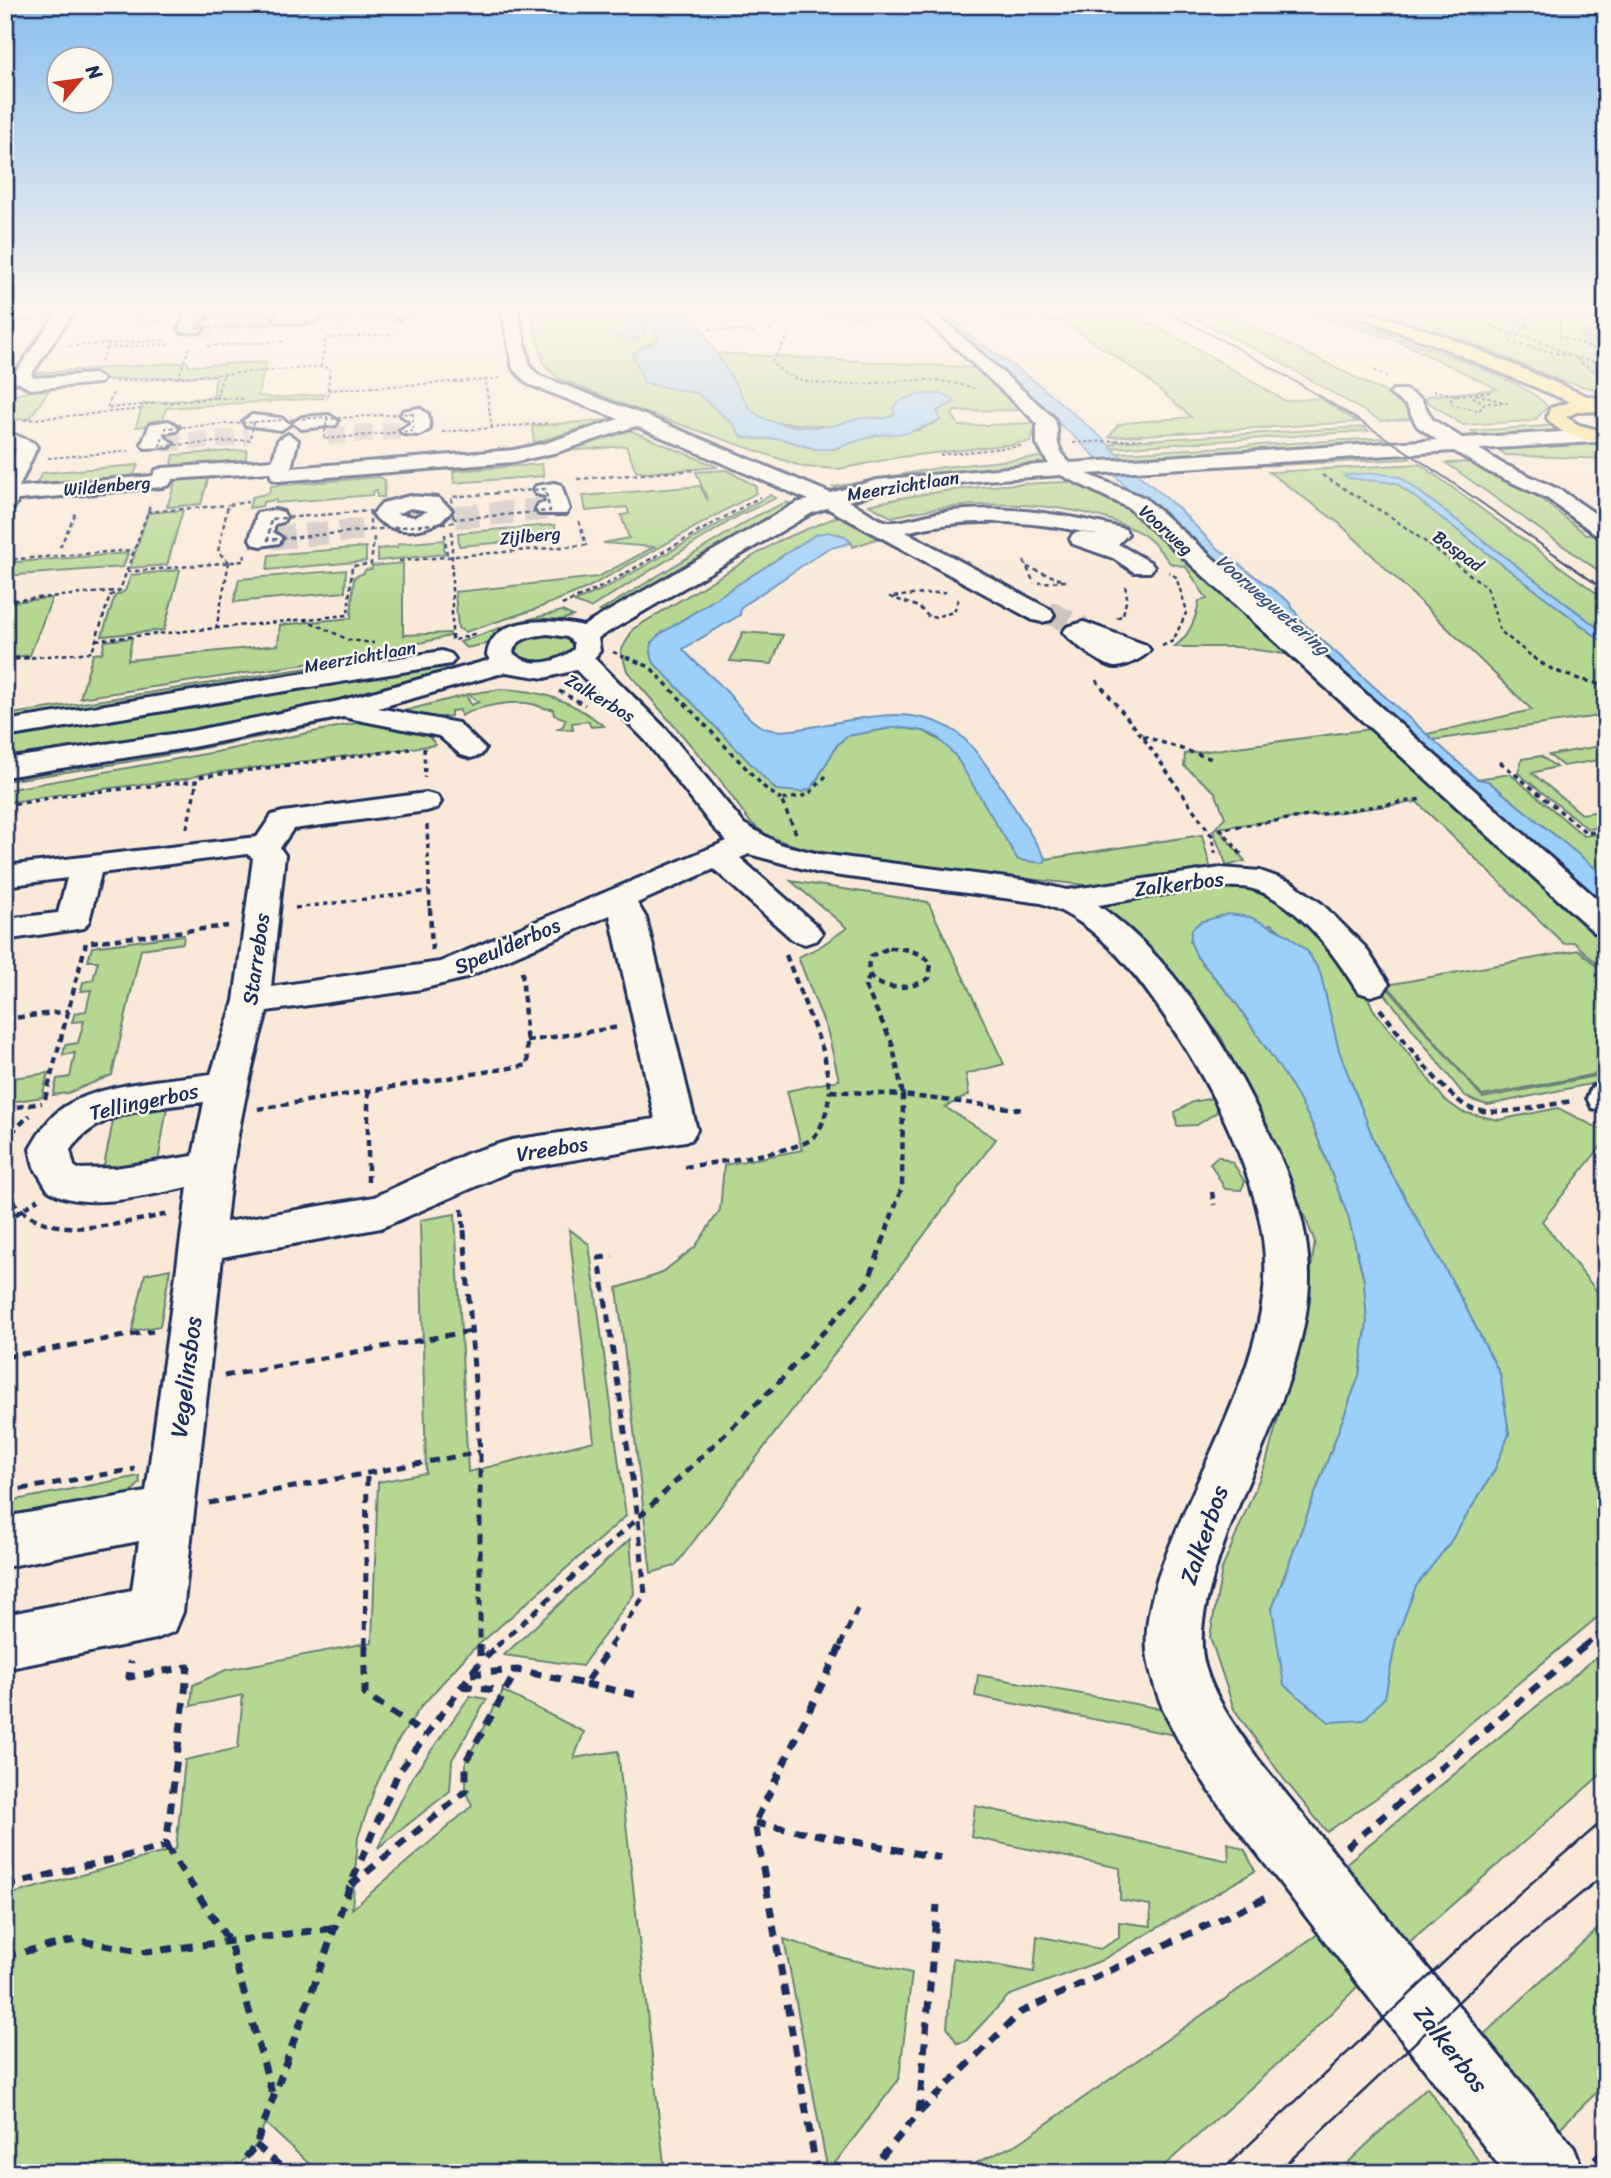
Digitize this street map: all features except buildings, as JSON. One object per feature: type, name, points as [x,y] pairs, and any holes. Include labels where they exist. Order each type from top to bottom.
[{"type":"main road","points":[[1560,413],[1558,421],[1566,426],[1600,437]]},
{"type":"street","points":[[620,413],[824,494],[901,534],[1045,614],[989,588],[901,534]]},
{"type":"street","points":[[1037,413],[1047,422],[1047,444],[1069,455]]},
{"type":"street","points":[[1420,413],[1424,422],[1434,430],[1494,467],[1555,495],[1606,531]]},
{"type":"street","name":"Meerzichtlaan","points":[[558,617],[598,608],[770,505],[1116,445],[1536,424],[1559,413]]},
{"type":"street","points":[[254,429],[272,440],[326,419]]},
{"type":"street","points":[[293,431],[279,475],[534,453],[637,419]]},
{"type":"street","points":[[5,436],[27,447],[8,488],[8,499]]},
{"type":"street","name":"Meerzichtlaan","points":[[1069,455],[1096,468],[1285,460],[1458,444],[1600,437]]},
{"type":"street","name":"Voorweg","points":[[1069,455],[1077,478],[1137,503],[1606,925]]},
{"type":"street","points":[[419,464],[412,492],[443,510]]},
{"type":"street","name":"Wildenberg","points":[[8,499],[162,481],[163,474],[281,465]]},
{"type":"street","name":"Meerzichtlaan","points":[[550,668],[824,494]]},
{"type":"street","points":[[377,521],[443,510]]},
{"type":"street","points":[[901,534],[977,527],[1037,530],[1103,546],[1121,553],[1146,570]]},
{"type":"street","points":[[550,668],[524,668],[498,647],[509,637],[558,617],[581,647]]},
{"type":"street","name":"Meerzichtlaan","points":[[5,768],[192,738],[342,709],[498,647]]},
{"type":"street","name":"Meerzichtlaan","points":[[5,729],[498,647]]},
{"type":"street","name":"Zalkerbos","points":[[581,647],[611,687],[650,728],[724,818],[748,851],[814,863],[1026,891],[1065,900],[1242,877],[1265,882],[1292,897],[1322,921],[1366,972],[1371,984]]},
{"type":"street","name":"Zalkerbos","points":[[550,668],[650,728]]},
{"type":"street","points":[[342,709],[448,729],[471,749]]},
{"type":"street","points":[[5,876],[247,845],[263,850],[283,821],[426,802]]},
{"type":"street","name":"Starrebos","points":[[202,1243],[211,1168],[224,1100],[253,1001],[268,855],[263,850]]},
{"type":"street","points":[[748,851],[805,933]]},
{"type":"street","name":"Speulderbos","points":[[253,1001],[450,971],[618,898],[748,851]]},
{"type":"street","points":[[5,930],[72,921],[87,865]]},
{"type":"street","name":"Vreebos","points":[[202,1243],[368,1214],[414,1198],[483,1164],[512,1155],[677,1130],[629,918],[618,898]]},
{"type":"street","name":"Zalkerbos","points":[[1065,900],[1114,935],[1151,972],[1198,1038],[1213,1060],[1251,1138],[1281,1214],[1289,1272],[1281,1324],[1266,1371],[1189,1562],[1178,1620],[1175,1658],[1187,1696],[1256,1808],[1314,1876],[1549,2173]]},
{"type":"street","name":"Tellingerbos","points":[[211,1168],[86,1187],[64,1181],[54,1166],[50,1149],[61,1131],[83,1114],[111,1105],[224,1100]]},
{"type":"street","name":"Vegelinsbos","points":[[156,1612],[202,1243]]},
{"type":"street","points":[[5,1542],[173,1486]]},
{"type":"street","points":[[5,1643],[156,1612]]},
{"type":"path","points":[[18,420],[104,413]]},
{"type":"path","points":[[326,413],[324,439],[413,431],[413,413],[326,419]]},
{"type":"path","points":[[490,413],[492,428]]},
{"type":"path","points":[[254,429],[250,440],[160,446],[166,429],[254,429],[327,416],[326,419]]},
{"type":"path","points":[[419,464],[426,433],[559,422]]},
{"type":"path","points":[[1069,455],[1116,445]]},
{"type":"path","points":[[21,460],[131,451]]},
{"type":"path","points":[[572,480],[698,470]]},
{"type":"path","name":"Bospad","points":[[1320,473],[1394,519],[1487,587],[1500,631],[1541,664],[1606,686]]},
{"type":"path","points":[[5,660],[92,652],[110,596],[120,590],[150,503],[156,500],[162,481]]},
{"type":"path","points":[[60,547],[86,488]]},
{"type":"path","points":[[545,489],[550,511],[443,510],[451,497],[545,489]]},
{"type":"path","points":[[558,617],[605,585],[768,492]]},
{"type":"path","points":[[147,512],[248,502]]},
{"type":"path","points":[[229,505],[218,552],[229,562]]},
{"type":"path","points":[[96,640],[348,615],[352,566],[371,564],[377,521],[370,511],[271,519],[268,540],[318,535],[377,521],[454,522],[443,510]]},
{"type":"path","points":[[443,510],[454,541],[450,557],[454,629],[451,641],[498,647]]},
{"type":"path","name":"Zijlberg","points":[[399,561],[586,545],[578,515]]},
{"type":"path","points":[[446,541],[454,541]]},
{"type":"path","points":[[5,560],[134,550]]},
{"type":"path","points":[[127,572],[229,562]]},
{"type":"path","points":[[216,629],[229,562]]},
{"type":"path","points":[[1027,567],[1065,581],[1034,584]]},
{"type":"path","points":[[1083,631],[1123,615],[1127,597],[1124,575],[1146,570],[1168,571],[1176,577],[1187,611],[1173,641],[1152,652]]},
{"type":"path","points":[[962,590],[954,612],[930,618],[919,607],[890,597],[962,590],[989,588]]},
{"type":"path","points":[[5,601],[120,590]]},
{"type":"path","points":[[303,619],[349,640],[376,644]]},
{"type":"path","points":[[612,651],[650,667],[764,787],[781,800],[783,810],[795,825],[796,836],[748,851]]},
{"type":"path","points":[[1094,676],[1142,736],[1212,836],[1221,878]]},
{"type":"path","points":[[1142,736],[1215,760]]},
{"type":"path","points":[[433,975],[424,748],[455,745],[471,749]]},
{"type":"path","points":[[184,839],[198,776],[411,749]]},
{"type":"path","points":[[1500,762],[1587,833],[1606,830]]},
{"type":"path","points":[[781,800],[807,797],[815,792],[826,776]]},
{"type":"path","points":[[5,806],[66,795],[197,781]]},
{"type":"path","points":[[1265,882],[1221,829],[1421,799]]},
{"type":"path","points":[[77,945],[429,891]]},
{"type":"path","points":[[685,1167],[782,1150],[813,1140],[824,1122],[830,1091],[824,1053],[784,950],[805,933]]},
{"type":"path","points":[[224,1100],[368,1091],[528,1065],[520,940]]},
{"type":"path","points":[[5,1143],[10,1134],[45,1102],[87,943]]},
{"type":"path","points":[[890,947],[909,948],[922,954],[929,960],[932,971],[922,984],[900,989],[887,987],[870,975],[866,968],[868,961],[876,952],[890,947]]},
{"type":"path","points":[[233,2173],[256,2145],[275,2100],[350,1885],[398,1773],[480,1662],[638,1518],[779,1382],[869,1282],[902,1187],[903,1095],[892,1043],[865,986],[870,975]]},
{"type":"path","points":[[1371,984],[1381,1011],[1452,1097],[1473,1110],[1496,1112],[1606,1098]]},
{"type":"path","points":[[5,1019],[69,1011]]},
{"type":"path","points":[[526,1041],[652,1023]]},
{"type":"path","points":[[368,1091],[368,1214]]},
{"type":"path","points":[[830,1091],[903,1095],[1025,1110]]},
{"type":"path","points":[[460,1176],[480,1452],[480,1662]]},
{"type":"path","points":[[1212,1192],[1214,1205]]},
{"type":"path","points":[[585,1684],[645,1595],[638,1518],[599,1258],[613,1256]]},
{"type":"path","points":[[5,1357],[192,1325]]},
{"type":"path","points":[[185,1384],[471,1332]]},
{"type":"path","points":[[5,1492],[173,1486],[367,1474],[480,1452]]},
{"type":"path","points":[[367,1474],[365,1694],[426,1735]]},
{"type":"path","points":[[817,2173],[755,1824],[859,1606]]},
{"type":"path","points":[[156,1612],[134,1640],[129,1677],[188,1667],[166,1846],[230,1943],[275,2100]]},
{"type":"path","points":[[869,2173],[919,2113],[1021,2012],[1314,1876],[1606,1628]]},
{"type":"path","points":[[350,1885],[466,1791],[466,1761],[517,1670]]},
{"type":"path","points":[[471,1674],[517,1670],[642,1696]]},
{"type":"path","points":[[462,1686],[503,1691]]},
{"type":"path","points":[[755,1824],[941,1858]]},
{"type":"path","points":[[5,1886],[166,1846]]},
{"type":"path","points":[[919,2113],[937,1905]]},
{"type":"path","points":[[5,1956],[75,1940],[146,1952],[335,1928]]},
{"type":"path","points":[[256,2145],[288,2173]]},
{"type":"green space","points":[[5,413],[34,413],[30,418],[5,421]]},
{"type":"green space","points":[[140,413],[165,413],[162,425],[136,427]]},
{"type":"green space","points":[[646,413],[720,413],[734,425],[740,435],[757,439],[783,439],[807,447],[833,449],[876,435],[920,430],[940,420],[937,413],[953,413],[959,426],[1036,423],[1031,442],[900,457],[839,469],[803,467]]},
{"type":"green space","points":[[751,413],[896,413],[889,418],[857,419],[832,427],[755,419]]},
{"type":"green space","points":[[1186,413],[1343,413],[1357,422],[1109,437],[1118,425],[1126,423],[1191,417]]},
{"type":"green space","points":[[1367,413],[1409,413],[1410,419],[1381,421]]},
{"type":"green space","points":[[1444,413],[1542,413],[1530,421],[1463,425]]},
{"type":"green space","points":[[608,420],[616,423],[594,430],[585,427],[534,443],[532,426]]},
{"type":"green space","points":[[1558,425],[1576,434],[1484,440],[1471,431]]},
{"type":"green space","points":[[1364,427],[1369,431],[1112,448],[1108,445],[1115,444],[1114,442]]},
{"type":"green space","points":[[629,430],[718,467],[647,473],[636,471],[626,446],[566,451]]},
{"type":"green space","points":[[1381,438],[1391,445],[1125,461],[1117,453]]},
{"type":"green space","points":[[1590,442],[1606,444],[1606,459],[1506,455],[1493,446]]},
{"type":"green space","points":[[247,450],[245,461],[171,466],[174,455]]},
{"type":"green space","points":[[1402,453],[1410,459],[1144,471],[1151,469]]},
{"type":"green space","points":[[1041,457],[1049,465],[840,491],[833,487],[943,467]]},
{"type":"green space","points":[[1474,462],[1495,476],[1536,495],[1587,535],[1602,534],[1606,537],[1598,540],[1606,546],[1606,576],[1446,463]]},
{"type":"green space","points":[[542,464],[544,476],[454,483],[453,471]]},
{"type":"green space","points":[[1420,464],[1606,600],[1606,634],[1400,477],[1348,478],[1396,483],[1606,644],[1606,715],[1433,740],[1427,734],[1532,710],[1340,524],[1269,472]]},
{"type":"green space","points":[[138,465],[131,481],[27,492],[17,486],[36,484],[42,473]]},
{"type":"green space","points":[[726,470],[756,486],[756,493],[587,588],[536,609],[465,632],[458,628],[455,592],[598,577],[654,547],[603,543],[629,538],[621,515],[629,514],[627,507],[586,511],[583,496],[700,486],[708,501],[696,472]]},
{"type":"green space","points":[[210,472],[201,504],[167,507],[178,474]]},
{"type":"green space","points":[[380,477],[385,480],[384,497],[377,497],[377,490],[373,491],[372,495],[276,503],[276,500],[249,508],[252,497],[269,493],[271,486]]},
{"type":"green space","points":[[1079,482],[1118,498],[1298,656],[1237,647],[1174,647],[1191,627],[1199,601],[1207,599],[1186,567],[1170,563],[1154,544],[1140,533],[1108,519],[1047,507],[1014,505],[950,507],[891,517],[869,505],[921,494],[973,488]]},
{"type":"green space","points":[[770,495],[776,498],[740,515],[590,608],[574,602],[607,587]]},
{"type":"green space","points":[[786,502],[798,507],[610,615],[600,611],[756,516]]},
{"type":"green space","points":[[183,510],[167,565],[130,568],[148,513]]},
{"type":"green space","points":[[839,516],[879,538],[853,547],[843,535],[815,535],[659,635],[652,642],[650,654],[812,788],[837,745],[847,736],[897,727],[924,731],[947,745],[1043,863],[1046,859],[1202,835],[1211,870],[1094,886],[907,866],[806,849],[768,836],[750,822],[718,777],[627,671],[621,651],[633,629],[778,541]]},
{"type":"green space","points":[[555,525],[557,538],[459,546],[458,533]]},
{"type":"green space","points":[[444,540],[444,554],[378,561],[378,549],[397,547],[398,544]]},
{"type":"green space","points":[[366,547],[366,561],[267,570],[269,555]]},
{"type":"green space","points":[[128,553],[123,567],[5,576],[5,563]]},
{"type":"green space","points":[[403,563],[403,635],[450,633],[450,636],[378,653],[80,698],[93,654],[102,653],[105,641],[132,638],[128,660],[278,645],[280,625],[351,618],[354,577],[372,569],[372,566]]},
{"type":"green space","points":[[180,570],[164,630],[102,636],[115,596],[125,591],[131,575]]},
{"type":"green space","points":[[346,570],[345,592],[234,602],[239,579]]},
{"type":"green space","points":[[52,598],[30,655],[5,658],[5,618],[12,602]]},
{"type":"green space","points":[[562,611],[573,616],[491,643],[466,648],[460,642],[514,623]]},
{"type":"green space","points":[[743,632],[783,635],[772,664],[730,661]]},
{"type":"green space","points":[[546,633],[571,640],[575,648],[562,657],[544,662],[527,661],[514,651],[522,640]]},
{"type":"green space","points":[[392,655],[393,659],[5,721],[5,715]]},
{"type":"green space","points":[[443,664],[450,676],[340,702],[173,735],[5,762],[5,732]]},
{"type":"green space","points":[[501,689],[556,698],[604,726],[591,727],[588,721],[572,723],[573,730],[558,729],[566,719],[554,715],[553,709],[524,703],[496,705],[461,716],[460,710],[451,711],[451,716],[428,719],[396,713],[466,695],[471,705],[479,702],[468,694]]},
{"type":"green space","points":[[340,714],[357,716],[182,752],[5,781],[5,776]]},
{"type":"green space","points":[[371,720],[415,729],[436,745],[203,774],[186,779],[5,803],[5,790],[216,752]]},
{"type":"green space","points":[[1378,728],[1606,933],[1606,972],[1574,942],[1564,944],[1417,802],[1218,828],[1245,861],[1227,866],[1213,831],[1225,817],[1215,792],[1184,766],[1185,754]]},
{"type":"green space","points":[[1606,745],[1606,759],[1563,766],[1549,755]]},
{"type":"green space","points":[[1541,756],[1556,767],[1532,773],[1582,814],[1606,810],[1606,826],[1588,829],[1518,773],[1522,759]]},
{"type":"green space","points":[[1510,774],[1584,836],[1606,833],[1606,877],[1488,781],[1477,779]]},
{"type":"green space","points":[[791,881],[928,902],[1004,1064],[966,1074],[969,1095],[945,1107],[996,1139],[675,1566],[651,1573],[617,1288],[660,1274],[695,1247],[720,1210],[724,1165],[802,1150],[787,1091],[839,1080],[828,1033],[798,957],[818,948],[847,928]]},
{"type":"green space","points":[[1234,884],[1252,885],[1301,914],[1359,976],[1373,1009],[1445,1100],[1462,1112],[1499,1120],[1558,1108],[1606,1132],[1606,1140],[1542,1221],[1606,1303],[1606,1610],[1401,1781],[1327,1832],[1283,1778],[1234,1709],[1210,1637],[1222,1569],[1266,1463],[1301,1333],[1315,1242],[1284,1165],[1221,1037],[1179,983],[1106,908],[1114,902]],"holes":[[[1271,924],[1307,951],[1320,972],[1339,1051],[1377,1148],[1453,1283],[1500,1374],[1509,1434],[1494,1471],[1449,1544],[1416,1586],[1396,1639],[1385,1697],[1272,1609],[1359,1376],[1367,1323],[1364,1280],[1348,1216],[1313,1126],[1294,1088],[1234,1000],[1197,957]]]},
{"type":"green space","points":[[184,935],[183,943],[141,949],[112,1075],[68,1093],[53,1095],[57,1079],[70,1077],[75,1053],[63,1055],[65,1045],[78,1043],[84,1021],[72,1022],[75,1013],[86,1011],[91,990],[81,991],[83,982],[93,980],[98,961],[88,961],[92,947]]},
{"type":"green space","points":[[1579,950],[1606,975],[1606,1072],[1482,1096],[1387,985]]},
{"type":"green space","points":[[1378,985],[1385,985],[1483,1098],[1606,1074],[1606,1088],[1595,1083],[1488,1105],[1474,1101],[1463,1094]]},
{"type":"green space","points":[[48,1073],[42,1097],[5,1103],[5,1079]]},
{"type":"green space","points":[[1213,1098],[1221,1102],[1220,1110],[1197,1125],[1177,1126],[1175,1112],[1193,1102]]},
{"type":"green space","points":[[167,1107],[158,1162],[103,1171],[114,1116]]},
{"type":"green space","points":[[1218,1156],[1233,1163],[1245,1182],[1241,1190],[1225,1189],[1210,1163]]},
{"type":"green space","points":[[455,1214],[468,1472],[594,1441],[569,1229],[589,1244],[626,1516],[468,1654],[420,1708],[394,1747],[375,1788],[358,1837],[352,1909],[472,1806],[466,1791],[466,1761],[503,1691],[584,1732],[574,1758],[618,1751],[665,2173],[319,2173],[265,2123],[256,2145],[233,2173],[5,2173],[5,1896],[176,1849],[185,1760],[238,1748],[243,1695],[191,1706],[193,1685],[226,1670],[372,1642],[378,1482],[426,1473],[420,1220]]},
{"type":"green space","points":[[170,1269],[160,1326],[132,1331],[145,1274]]},
{"type":"green space","points":[[139,1476],[140,1483],[124,1500],[5,1525],[5,1502]]},
{"type":"green space","points":[[630,1539],[634,1594],[582,1666],[504,1655]]},
{"type":"green space","points":[[1606,1649],[1606,1770],[1406,1945],[1343,1866]]},
{"type":"green space","points":[[978,1675],[1179,1712],[1185,1737],[975,1696]]},
{"type":"green space","points":[[470,1696],[487,1699],[452,1760],[450,1791],[378,1848],[413,1776]]},
{"type":"green space","points":[[975,1806],[1229,1861],[1228,1843],[1245,1850],[1255,1871],[1100,1961],[1008,1996],[966,2041],[957,2043],[947,2027],[953,1958],[1034,1972],[1037,1936],[1100,1949],[1119,1938],[1119,1922],[1151,1926],[1150,1905],[1120,1900],[1120,1868],[971,1837]]},
{"type":"green space","points":[[1345,1915],[1382,1962],[1304,2040],[1156,2173],[955,2173],[1019,2143]]},
{"type":"green space","points":[[1606,1921],[1606,2083],[1557,2131],[1481,2037]]},
{"type":"green space","points":[[784,1939],[843,1958],[912,1973],[899,2079],[828,2172]]},
{"type":"green space","points":[[1427,2087],[1487,2173],[1337,2173]]},
{"type":"water","points":[[720,413],[755,413],[768,420],[800,427],[821,427],[859,419],[888,417],[895,413],[938,413],[941,420],[907,433],[876,435],[833,449],[815,449],[783,439],[746,438],[740,435],[734,425]]},
{"type":"water","name":"Voorwegwetering","points":[[1046,413],[1072,413],[1177,507],[1216,547],[1288,601],[1302,622],[1477,779],[1488,781],[1606,877],[1606,910],[1134,494]]},
{"type":"water","points":[[1376,473],[1400,477],[1606,634],[1606,644],[1396,483],[1348,478],[1344,475]]},
{"type":"water","points":[[827,532],[845,536],[851,543],[827,549],[741,607],[740,615],[683,649],[749,718],[768,729],[789,730],[866,717],[903,715],[922,717],[956,732],[967,741],[991,772],[1046,859],[1044,863],[1018,860],[955,755],[937,737],[924,731],[897,727],[847,736],[837,745],[812,788],[802,792],[776,790],[654,663],[651,648],[659,635],[815,535]]},
{"type":"water","points":[[1228,914],[1250,917],[1288,935],[1307,951],[1320,972],[1339,1051],[1377,1148],[1453,1283],[1500,1374],[1509,1434],[1494,1471],[1449,1544],[1416,1586],[1396,1639],[1385,1697],[1364,1720],[1329,1722],[1284,1685],[1272,1609],[1359,1376],[1367,1323],[1364,1280],[1348,1216],[1313,1126],[1293,1088],[1234,1000],[1197,957],[1190,941],[1192,929],[1200,922]]},
{"type":"tunnel","points":[[328,436],[410,430]]},
{"type":"tunnel","points":[[163,443],[248,437]]},
{"type":"tunnel","points":[[456,517],[547,509]]},
{"type":"tunnel","points":[[271,538],[367,529]]},
{"type":"tunnel","points":[[1048,612],[1084,629]]},
{"type":"tram line","points":[[1346,413],[1606,591]]},
{"type":"tram line","points":[[1219,2173],[1489,1920],[1606,1818]]},
{"type":"tram line","points":[[1277,2173],[1512,1951],[1606,1873]]}]
